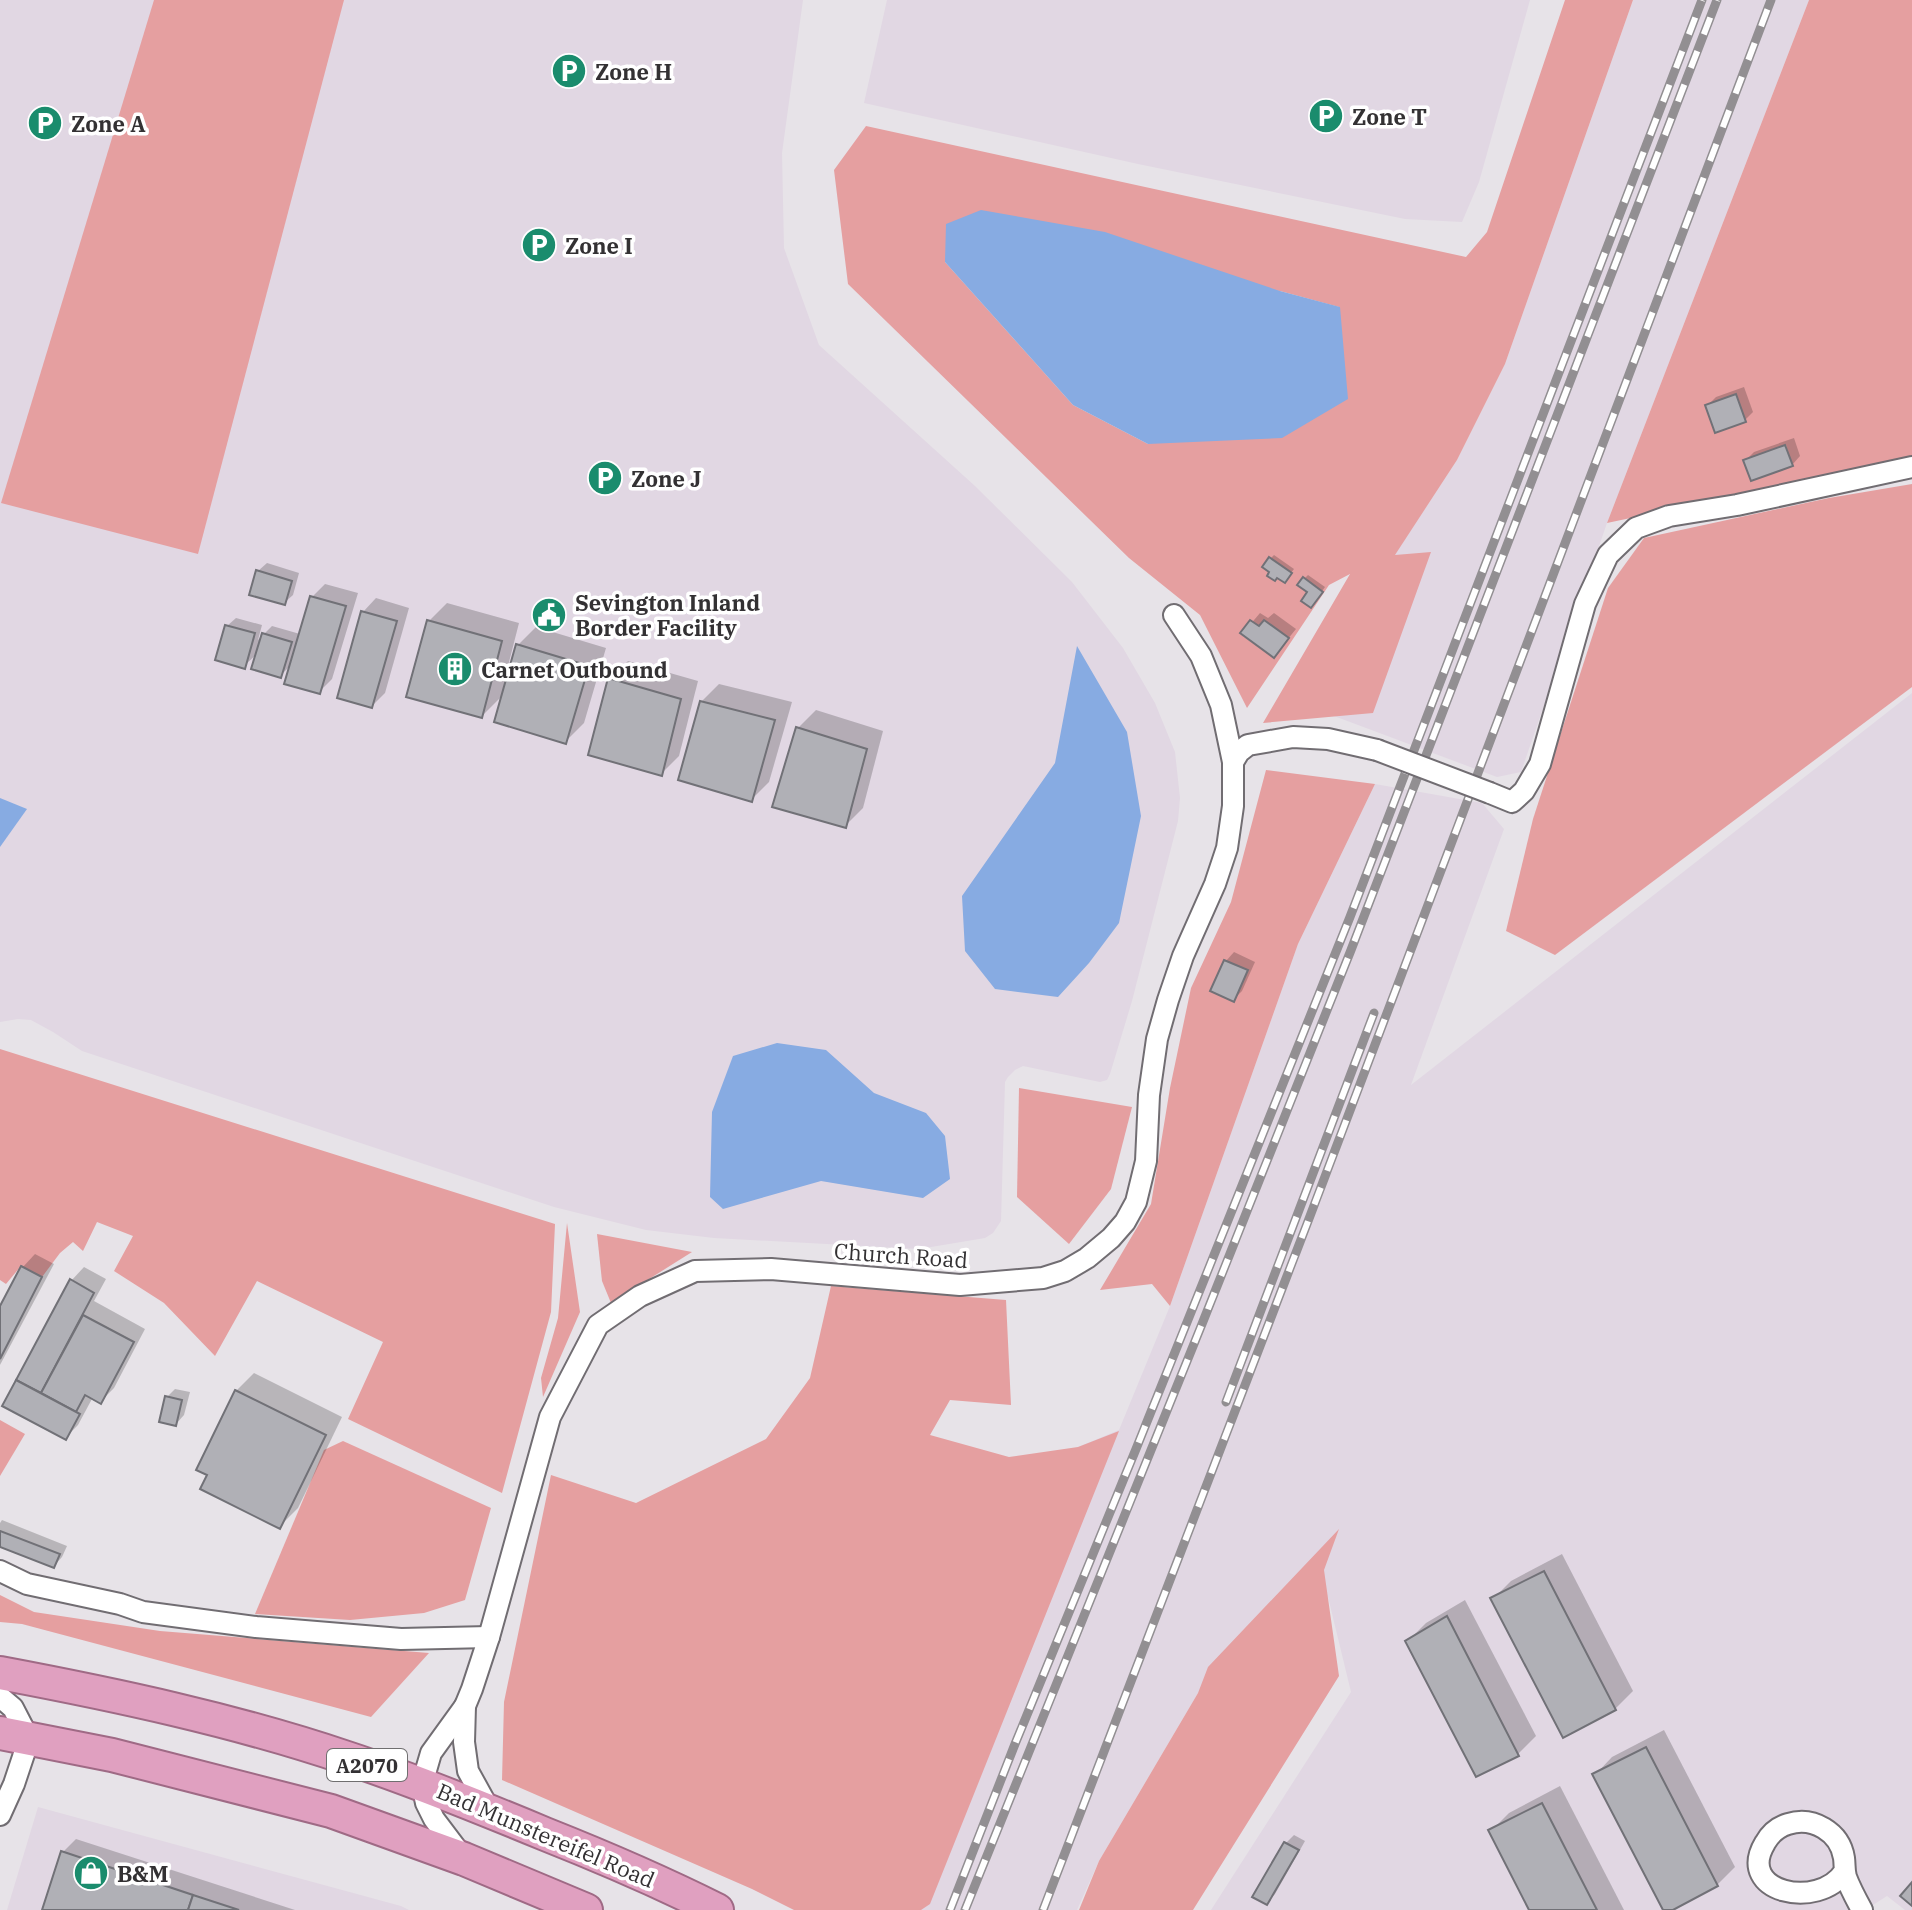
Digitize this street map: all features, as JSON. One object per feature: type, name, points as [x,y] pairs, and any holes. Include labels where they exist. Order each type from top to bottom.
[{"type":"highway","name":"Bad Munstereifel Road","points":[[0,1673],[158,1705],[345,1757],[422,1784],[597,1855],[717,1910]]},
{"type":"highway","name":"A2070","points":[[14,1736],[112,1755],[331,1811],[464,1859],[586,1910]]},
{"type":"street","points":[[1233,762],[1248,745],[1293,737],[1328,739],[1377,750],[1512,802],[1524,791],[1540,764],[1585,604],[1608,555],[1636,528],[1669,516],[1737,505],[1912,467]]},
{"type":"street","name":"Church Road","points":[[422,1784],[431,1753],[465,1706],[489,1637],[550,1417],[598,1325],[640,1296],[695,1271],[771,1269],[960,1285],[1043,1278],[1065,1271],[1087,1258],[1125,1222],[1136,1202],[1146,1161],[1149,1095],[1157,1039],[1183,956],[1215,884],[1227,848],[1233,806],[1233,762],[1221,705],[1201,656],[1174,615]]},
{"type":"street","points":[[0,1571],[27,1584],[143,1612],[242,1625],[401,1639],[489,1637]]},
{"type":"street","points":[[0,1697],[13,1708],[14,1736],[14,1784],[0,1815]]},
{"type":"street","name":"Church Road","points":[[465,1706],[464,1742],[468,1771],[490,1811]]},
{"type":"street","points":[[422,1784],[434,1819],[464,1859]]},
{"type":"street","points":[[1809,1822],[1833,1835],[1841,1846],[1845,1859],[1844,1872],[1840,1886],[1824,1907],[1805,1908],[1777,1900],[1767,1889],[1759,1861],[1771,1835],[1783,1826],[1809,1822]]},
{"type":"street","points":[[1844,1872],[1862,1910]]},
{"type":"shaded area","name":"Sevington Inland Border Facility","points":[[0,0],[803,0],[782,153],[784,248],[819,345],[975,486],[1072,582],[1123,648],[1155,703],[1175,752],[1180,798],[1178,821],[1110,1074],[1107,1080],[1100,1082],[1023,1066],[1008,1077],[1005,1082],[1001,1221],[993,1233],[985,1238],[919,1249],[714,1238],[646,1230],[554,1207],[82,1051],[31,1020],[0,1022]]},
{"type":"shaded area","points":[[154,0],[344,0],[198,554],[1,503]]},
{"type":"shaded area","name":"Zone T","points":[[887,0],[1530,0],[1479,182],[1462,222],[1405,219],[864,103]]},
{"type":"shaded area","points":[[1565,0],[1633,0],[1505,364],[1457,460],[1395,555],[1431,552],[1373,713],[1263,723],[1350,574],[1329,585],[1247,708],[1200,615],[1129,558],[848,284],[834,170],[866,126],[1466,257],[1487,232]],"holes":[[[945,262],[1280,291],[1339,307],[1148,444],[1073,405]],[[1250,620],[1259,626],[1264,620],[1289,638],[1274,658],[1240,634]]]},
{"type":"shaded area","points":[[1633,0],[1809,0],[1607,523],[1521,772],[1497,777],[1334,716],[1394,556],[1457,460],[1505,364]]},
{"type":"shaded area","points":[[1809,0],[1912,0],[1912,462],[1852,471],[1607,523]],"holes":[[[1735,394],[1746,422],[1715,433],[1705,406]],[[1786,445],[1792,466],[1750,480],[1744,460]]]},
{"type":"shaded area","points":[[1912,484],[1912,687],[1555,955],[1506,931],[1533,819],[1608,588],[1644,538],[1829,498]]},
{"type":"shaded area","points":[[1912,693],[1912,1910],[1905,1910],[1887,1896],[1865,1910],[1211,1910],[1351,1692],[1328,1597],[1198,1693],[1099,1861],[1077,1910],[868,1910],[1078,1447],[1119,1430],[1170,1306],[1298,944],[1375,784],[1482,803],[1504,829],[1411,1085]]},
{"type":"shaded area","points":[[1266,770],[1375,784],[1298,944],[1170,1306],[1152,1284],[1100,1290],[1151,1204],[1170,1088],[1191,988],[1231,902]]},
{"type":"shaded area","points":[[0,1049],[555,1224],[551,1312],[502,1493],[348,1419],[383,1342],[257,1281],[215,1356],[164,1303],[114,1271],[133,1236],[97,1222],[83,1251],[73,1242],[60,1253],[42,1277],[21,1266],[6,1284],[0,1280]]},
{"type":"shaded area","points":[[1019,1088],[1132,1107],[1111,1189],[1069,1244],[1017,1197]]},
{"type":"shaded area","points":[[567,1223],[580,1312],[543,1397],[541,1378],[558,1318]]},
{"type":"shaded area","points":[[597,1234],[692,1252],[611,1303],[602,1281]]},
{"type":"shaded area","points":[[831,1286],[1006,1300],[1011,1405],[950,1400],[930,1435],[1009,1457],[1078,1447],[1119,1431],[930,1904],[921,1910],[794,1910],[502,1780],[504,1702],[551,1475],[636,1503],[766,1439],[810,1378]]},
{"type":"shaded area","points":[[0,1420],[25,1434],[0,1476]]},
{"type":"shaded area","points":[[343,1441],[491,1508],[465,1600],[424,1613],[350,1620],[255,1614],[324,1450]]},
{"type":"shaded area","points":[[1339,1529],[1324,1570],[1339,1676],[1193,1910],[1079,1910],[1099,1861],[1198,1693],[1208,1667]]},
{"type":"shaded area","points":[[0,1595],[34,1612],[160,1631],[429,1653],[371,1717],[22,1624],[0,1622]]},
{"type":"shaded area","points":[[38,1807],[401,1906],[409,1910],[7,1910]]},
{"type":"water","points":[[981,210],[1105,232],[1280,291],[1340,307],[1348,399],[1282,438],[1148,444],[1073,405],[945,262],[946,224]]},
{"type":"water","points":[[1077,646],[1127,732],[1141,816],[1119,923],[1058,997],[995,989],[965,951],[962,896],[1055,763]]},
{"type":"water","points":[[0,798],[27,809],[0,847]]},
{"type":"water","points":[[777,1043],[826,1050],[874,1093],[926,1113],[945,1136],[950,1179],[923,1198],[821,1181],[723,1209],[710,1197],[712,1112],[733,1056]]},
{"type":"building","points":[[1736,394],[1746,422],[1715,433],[1705,405]]},
{"type":"building","points":[[1785,445],[1793,466],[1751,481],[1743,460]]},
{"type":"building","points":[[1269,557],[1292,573],[1285,583],[1267,576],[1269,572],[1262,567]]},
{"type":"building","points":[[256,570],[292,581],[285,605],[249,595]]},
{"type":"building","points":[[1303,577],[1323,592],[1311,608],[1301,601],[1307,592],[1297,585]]},
{"type":"building","points":[[310,596],[346,606],[320,694],[284,684]]},
{"type":"building","points":[[361,611],[397,621],[372,708],[337,698]]},
{"type":"building","name":"Carnet Outbound","points":[[427,620],[502,641],[482,718],[406,697]]},
{"type":"building","points":[[1250,620],[1259,626],[1264,620],[1289,638],[1274,658],[1240,633]]},
{"type":"building","points":[[225,625],[255,633],[245,669],[215,660]]},
{"type":"building","points":[[262,633],[292,642],[281,678],[251,669]]},
{"type":"building","points":[[516,644],[589,666],[566,744],[494,722]]},
{"type":"building","points":[[608,678],[681,699],[662,776],[588,755]]},
{"type":"building","points":[[700,701],[775,720],[752,802],[678,780]]},
{"type":"building","points":[[796,727],[867,749],[846,828],[772,807]]},
{"type":"building","points":[[1224,960],[1248,970],[1234,1002],[1210,991]]},
{"type":"building","points":[[21,1266],[42,1277],[0,1359],[0,1306]]},
{"type":"building","points":[[70,1279],[94,1293],[41,1393],[16,1380]]},
{"type":"building","points":[[83,1315],[134,1342],[101,1404],[85,1395],[76,1412],[41,1393]]},
{"type":"building","points":[[16,1380],[80,1414],[66,1440],[2,1406]]},
{"type":"building","points":[[235,1390],[326,1435],[280,1529],[200,1489],[207,1475],[196,1470]]},
{"type":"building","points":[[165,1396],[182,1400],[176,1426],[159,1422]]},
{"type":"building","points":[[0,1531],[60,1554],[54,1568],[0,1547]]},
{"type":"building","points":[[1544,1571],[1616,1710],[1563,1738],[1490,1598]]},
{"type":"building","points":[[1447,1616],[1519,1756],[1476,1777],[1405,1641]]},
{"type":"building","points":[[1646,1747],[1718,1886],[1673,1910],[1663,1910],[1592,1774]]},
{"type":"building","points":[[1542,1803],[1597,1910],[1529,1910],[1488,1830]]},
{"type":"building","points":[[1284,1842],[1299,1850],[1267,1905],[1252,1897]]},
{"type":"building","name":"B&M","points":[[61,1851],[193,1895],[188,1910],[42,1910]]},
{"type":"building","points":[[1912,1882],[1912,1906],[1900,1896]]},
{"type":"building","points":[[193,1895],[239,1910],[188,1910]]},
{"type":"railway","points":[[950,1910],[1350,917],[1702,0]]},
{"type":"railway","points":[[965,1910],[1351,950],[1717,0]]},
{"type":"railway","points":[[1043,1910],[1771,0]]},
{"type":"railway","points":[[1226,1402],[1374,1013]]},
{"type":"place","name":"Zone H","points":[[569,71]]},
{"type":"place","name":"Zone T","points":[[1326,116]]},
{"type":"place","name":"Zone A","points":[[45,123]]},
{"type":"place","name":"Zone I","points":[[539,245]]},
{"type":"place","name":"Zone J","points":[[605,478]]},
{"type":"place","name":"Sevington Inland Border Facility","points":[[549,615]]},
{"type":"place","name":"Carnet Outbound","points":[[455,669]]},
{"type":"place","name":"B&M","points":[[91,1873]]}]
